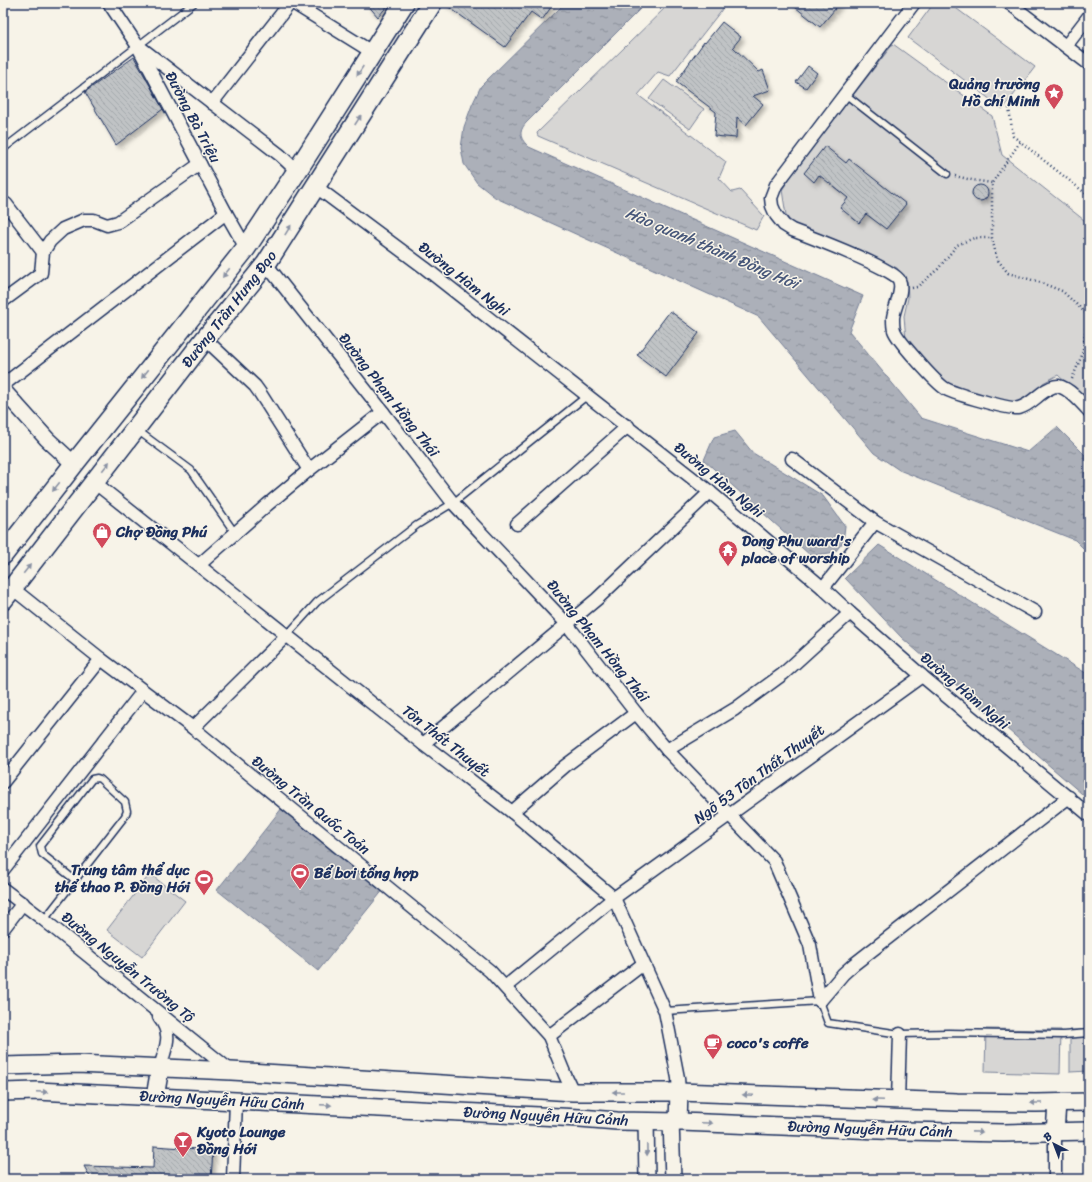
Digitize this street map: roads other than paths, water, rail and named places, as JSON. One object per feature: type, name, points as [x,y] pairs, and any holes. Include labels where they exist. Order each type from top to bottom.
[{"type":"main road","name":"Đường Trần Hưng Đạo","points":[[3,555],[246,248],[404,3]]},
{"type":"main road","name":"Đường Trần Hưng Đạo","points":[[8,594],[205,339],[266,264],[432,3]]},
{"type":"main road","points":[[297,171],[315,186]]},
{"type":"main road","points":[[74,464],[94,482]]},
{"type":"main road","name":"Đường Nguyễn Hữu Cảnh","points":[[3,1066],[77,1064],[231,1071],[573,1092],[680,1092],[898,1101],[1089,1102]]},
{"type":"main road","points":[[155,1097],[160,1068]]},
{"type":"main road","points":[[231,1071],[236,1101]]},
{"type":"main road","name":"Đường Nguyễn Hữu Cảnh","points":[[3,1092],[37,1091],[616,1121],[674,1121],[903,1131],[1004,1133],[1089,1131]]},
{"type":"main road","points":[[674,1121],[680,1092]]},
{"type":"main road","points":[[1055,1132],[1057,1103]]},
{"type":"street","name":"Đường Bà Triệu","points":[[110,3],[137,45],[246,248]]},
{"type":"street","points":[[212,103],[290,3]]},
{"type":"street","points":[[293,3],[372,52]]},
{"type":"street","points":[[914,3],[776,185],[771,198],[772,206],[776,215],[784,225],[792,230],[880,266],[895,275],[899,280],[900,292],[893,318],[893,330],[898,338],[930,374],[946,389],[1006,407],[1018,408],[1029,403],[1052,387],[1058,386],[1074,396],[1089,411]]},
{"type":"street","points":[[1009,3],[1089,64]]},
{"type":"street","points":[[1066,46],[1089,16]]},
{"type":"street","points":[[137,45],[280,155],[297,171]]},
{"type":"street","points":[[3,301],[41,273],[44,252],[50,241],[63,229],[84,220],[94,220],[107,225],[118,222],[200,164]]},
{"type":"street","name":"Đường Hàm Nghi","points":[[315,186],[425,268],[628,426],[710,492],[823,588],[922,676],[1089,815]]},
{"type":"street","points":[[3,203],[6,204],[44,252]]},
{"type":"street","points":[[3,385],[226,213]]},
{"type":"street","name":"Đường Phạm Hồng Thái","points":[[266,264],[453,503],[566,623],[636,713],[667,750],[774,861],[810,945],[820,1001]]},
{"type":"street","points":[[205,339],[255,386],[309,470]]},
{"type":"street","points":[[3,390],[47,439],[74,464]]},
{"type":"street","points":[[199,565],[309,470],[383,412]]},
{"type":"street","points":[[517,524],[628,426]]},
{"type":"street","points":[[792,459],[875,522],[1036,612]]},
{"type":"street","name":"Tôn Thất Thuyết","points":[[94,482],[423,744],[512,812],[614,898],[665,1011],[680,1092]]},
{"type":"street","points":[[423,744],[617,581],[710,492]]},
{"type":"street","points":[[823,588],[875,522]]},
{"type":"street","name":"Đường Trần Quốc Toản","points":[[8,594],[101,659],[193,728],[490,971],[549,1036],[573,1092]]},
{"type":"street","points":[[667,750],[735,709],[783,674],[850,613]]},
{"type":"street","points":[[193,728],[287,635]]},
{"type":"street","points":[[3,782],[101,659]]},
{"type":"street","name":"Ngõ 53 Tôn Thất Thuyết","points":[[505,988],[614,898],[922,676]]},
{"type":"street","points":[[3,870],[143,691]]},
{"type":"street","points":[[512,812],[565,766],[636,713]]},
{"type":"street","points":[[820,1001],[843,974],[853,965],[1069,798]]},
{"type":"street","name":"Đường Nguyễn Trường Tộ","points":[[3,889],[23,903],[231,1071]]},
{"type":"street","points":[[3,930],[23,903]]},
{"type":"street","points":[[549,1036],[643,964]]},
{"type":"street","points":[[151,1006],[167,1030],[167,1042],[160,1068]]},
{"type":"street","points":[[898,1101],[900,1034]]},
{"type":"street","points":[[233,1179],[236,1101]]},
{"type":"street","points":[[646,1121],[647,1179]]},
{"type":"street","points":[[673,1179],[674,1121]]},
{"type":"street","points":[[1055,1132],[1055,1179]]},
{"type":"lane","points":[[3,149],[137,45],[194,3]]},
{"type":"lane","points":[[845,94],[947,174]]},
{"type":"lane","points":[[287,635],[317,602],[417,525],[453,503],[588,395]]},
{"type":"lane","points":[[136,429],[191,470],[235,533]]},
{"type":"lane","points":[[44,920],[125,816],[127,812],[126,802],[97,778],[92,779],[40,846],[42,854],[75,880]]},
{"type":"lane","points":[[665,1011],[820,1001],[828,1022],[900,1034],[948,1033],[1063,1035],[1089,1033]]},
{"type":"water","name":"Hào quanh thành Đồng Hới","points":[[565,3],[646,3],[523,126],[521,135],[526,144],[529,147],[863,296],[849,331],[921,418],[1028,452],[1057,427],[1089,459],[1089,554],[1075,540],[899,470],[874,453],[759,317],[496,198],[477,183],[464,164],[461,148],[464,127],[481,86]]},
{"type":"water","points":[[735,431],[753,453],[823,496],[845,526],[843,542],[835,552],[811,556],[704,460],[714,437]]},
{"type":"water","points":[[879,545],[1089,675],[1089,800],[902,638],[845,578]]},
{"type":"water","name":"Bể bơi tổng hợp","points":[[282,808],[384,889],[318,971],[217,890]]},
{"type":"place","name":"Quảng trường Hồ chí Minh","points":[[1054,110]]},
{"type":"place","name":"Chợ Đồng Phú","points":[[102,549]]},
{"type":"place","name":"Dong Phu ward's place of worship","points":[[728,567]]},
{"type":"place","name":"Bể bơi tổng hợp","points":[[300,890]]},
{"type":"place","name":"Trung tâm thể dục thể thao P. Đồng Hới","points":[[204,896]]},
{"type":"place","name":"coco's coffe","points":[[713,1060]]},
{"type":"place","name":"Kyoto Lounge Đồng Hới","points":[[183,1158]]}]
